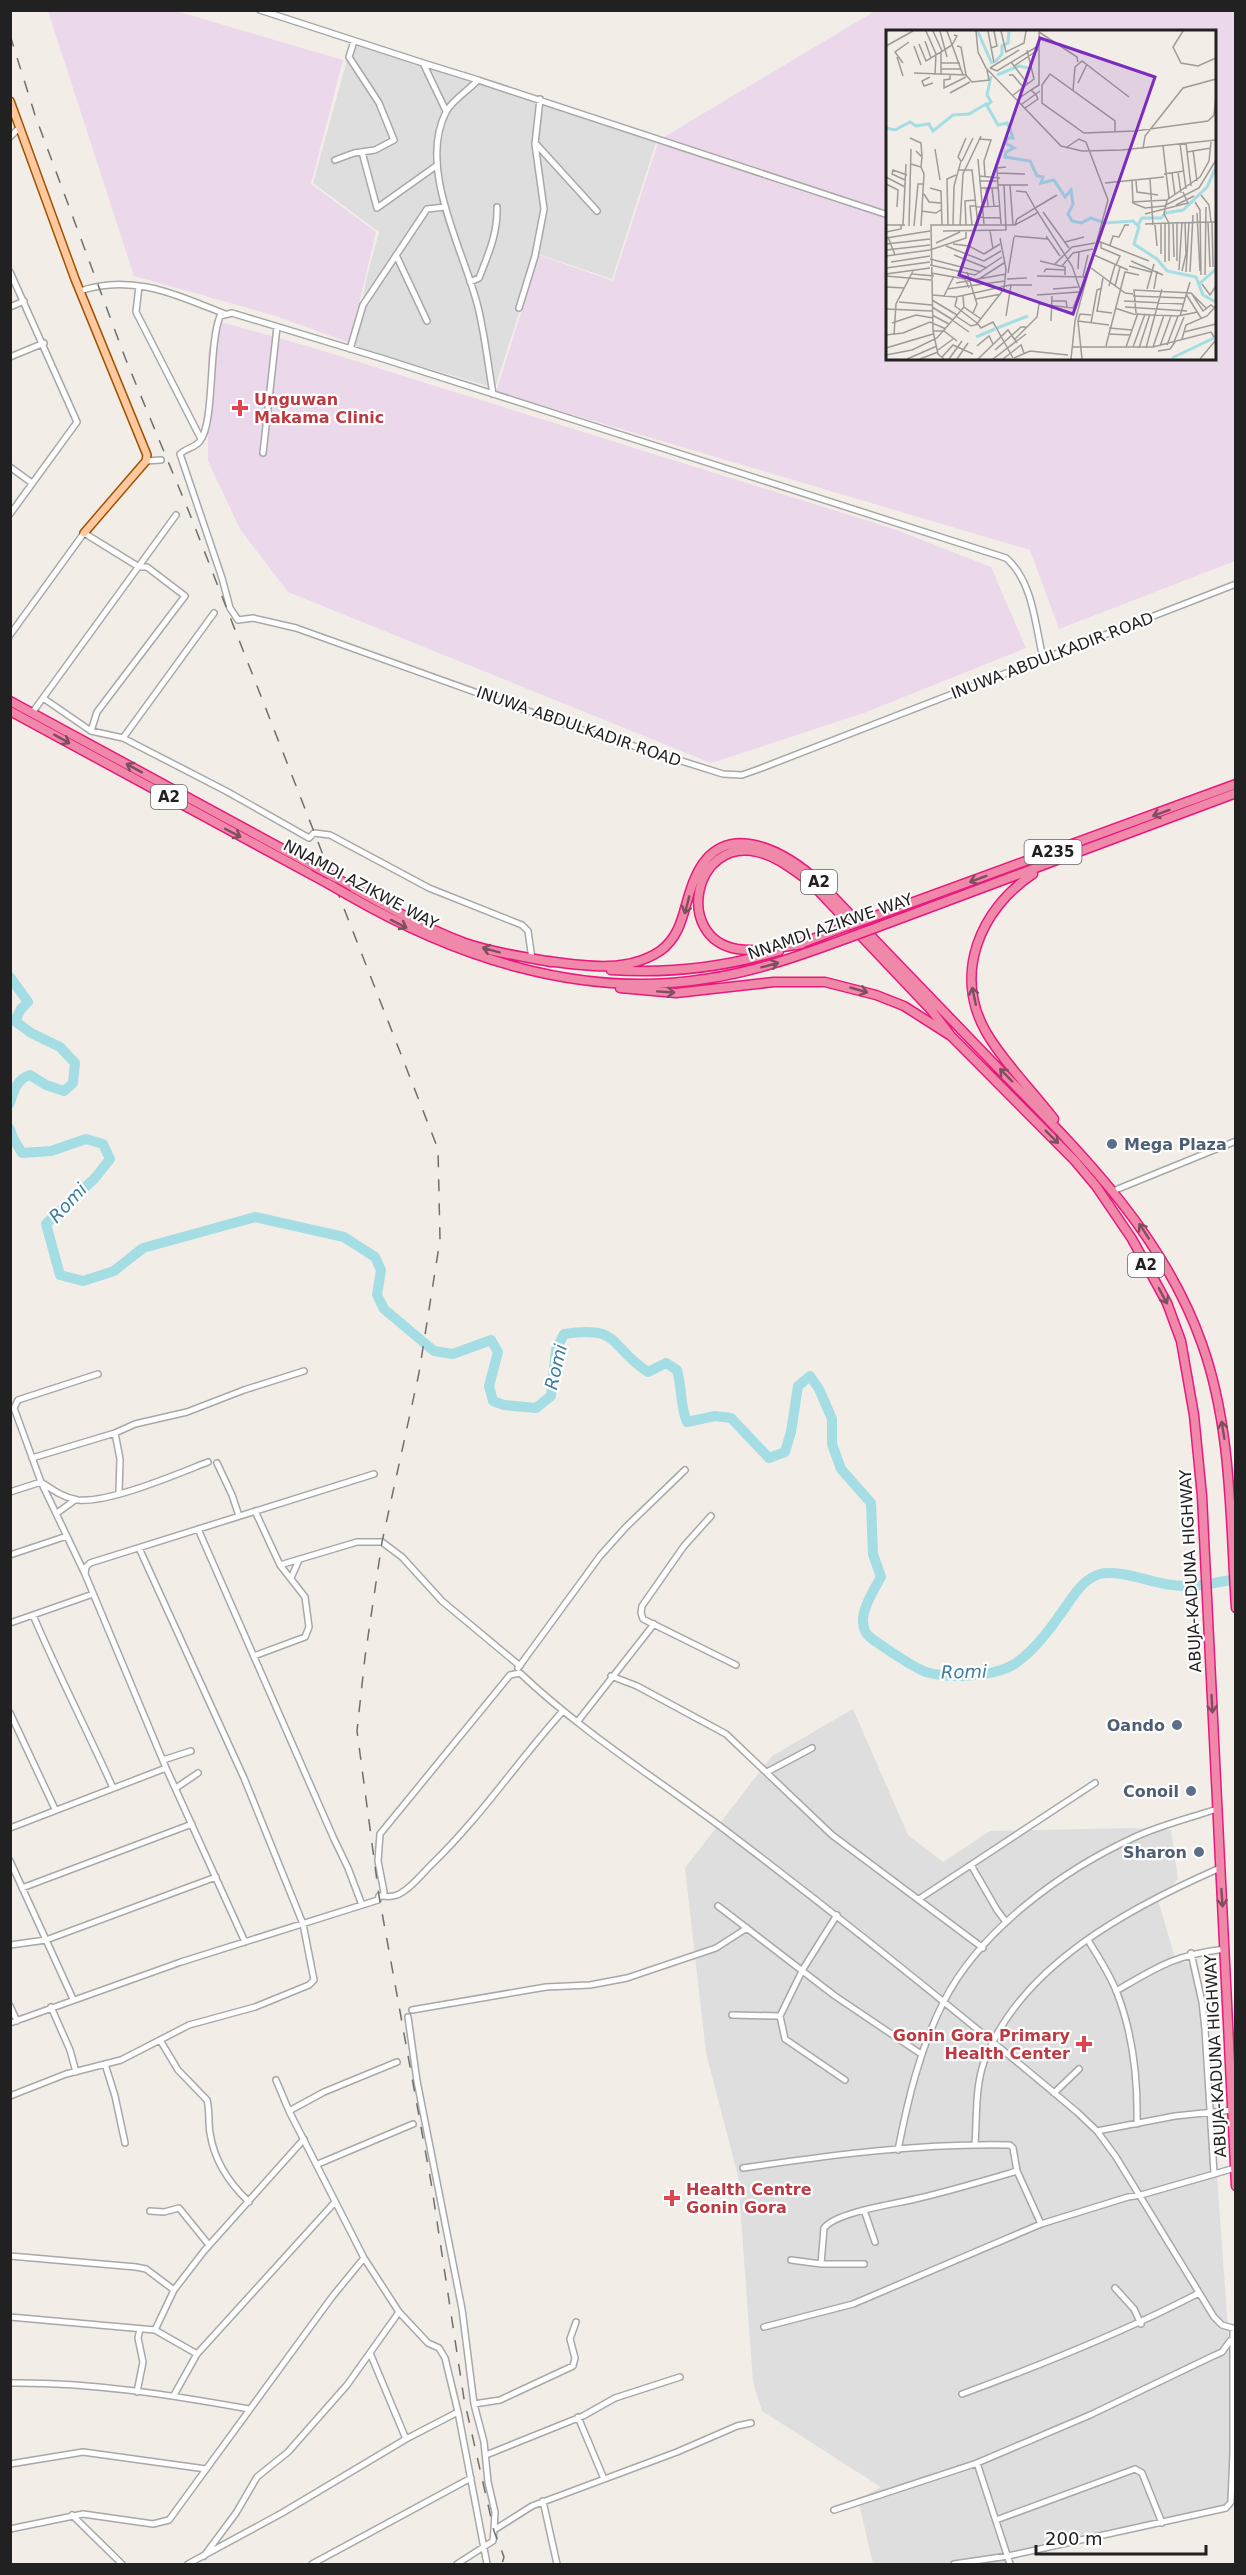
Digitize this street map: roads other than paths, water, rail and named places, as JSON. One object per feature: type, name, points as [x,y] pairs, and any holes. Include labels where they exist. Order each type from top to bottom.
[{"type":"highway","name":"NNAMDI AZIKWE WAY","points":[[14,708],[32,713],[416,922],[466,943],[574,967],[615,971],[680,970],[734,963],[801,944],[1236,784]]},
{"type":"highway","name":"NNAMDI AZIKWE WAY","points":[[14,708],[413,931],[464,952],[566,979],[621,984],[705,980],[783,962],[1236,793]]},
{"type":"highway","name":"A2","points":[[548,961],[586,966],[623,965],[657,952],[673,938],[678,930],[694,879],[700,869],[714,854],[725,848],[746,843],[771,849],[795,862],[820,883],[1061,1133],[1139,1223],[1156,1251],[1190,1314],[1202,1343],[1218,1403],[1224,1435],[1235,1608]]},
{"type":"highway","points":[[801,944],[737,949],[714,937],[701,919],[698,905],[698,892],[708,869],[725,857],[743,851],[757,852],[787,865],[809,881],[932,1011],[951,1036]]},
{"type":"highway","points":[[1047,865],[1009,892],[988,917],[975,950],[971,986],[977,1011],[987,1034],[1042,1104],[1061,1133]]},
{"type":"highway","name":"A2","points":[[566,979],[676,993],[774,982],[825,982],[848,986],[904,1006],[951,1036]]},
{"type":"highway","name":"ABUJA-KADUNA HIGHWAY","points":[[951,1036],[1075,1161],[1096,1186],[1132,1239],[1167,1303],[1181,1341],[1194,1415],[1202,1496],[1236,2186]]},
{"type":"main road","points":[[10,100],[80,291],[147,455],[146,461],[84,533]]},
{"type":"street","points":[[260,10],[540,99],[886,214]]},
{"type":"street","points":[[335,160],[375,150],[394,140],[379,103],[349,57],[354,41]]},
{"type":"street","points":[[423,63],[446,111]]},
{"type":"street","points":[[478,80],[446,111],[437,145],[436,166],[445,207],[478,307],[493,394]]},
{"type":"street","points":[[519,308],[535,256],[544,209],[536,144],[540,99]]},
{"type":"street","points":[[10,137],[19,128]]},
{"type":"street","points":[[536,144],[597,210]]},
{"type":"street","points":[[362,152],[377,208],[436,166]]},
{"type":"street","points":[[350,349],[363,304],[427,209],[445,207]]},
{"type":"street","points":[[470,282],[479,278],[491,248],[498,223],[497,207]]},
{"type":"street","points":[[396,255],[427,321]]},
{"type":"street","points":[[10,272],[44,343],[77,422],[10,514]]},
{"type":"street","points":[[80,291],[98,285],[132,283],[168,292],[225,314],[232,314],[350,349],[1006,558],[1017,567],[1024,582],[1043,658]]},
{"type":"street","points":[[139,286],[136,312],[201,440]]},
{"type":"street","points":[[10,307],[24,300]]},
{"type":"street","points":[[201,440],[207,419],[213,343],[220,316],[225,314]]},
{"type":"street","points":[[263,453],[277,327]]},
{"type":"street","points":[[10,357],[44,343]]},
{"type":"street","name":"INUWA ABDULKADIR ROAD","points":[[201,440],[180,454],[181,461],[219,567],[230,608],[238,620],[253,618],[296,628],[570,726],[723,774],[742,775],[759,769],[1236,584]]},
{"type":"street","points":[[146,461],[161,460]]},
{"type":"street","points":[[10,467],[32,483]]},
{"type":"street","points":[[32,713],[176,515]]},
{"type":"street","points":[[10,635],[84,533],[139,567],[147,567],[185,596],[98,712],[91,731]]},
{"type":"street","points":[[123,738],[214,613]]},
{"type":"street","points":[[43,698],[91,731],[123,738],[226,790],[309,838],[314,833],[330,836],[429,888],[522,925],[528,931],[532,959]]},
{"type":"street","points":[[1113,1191],[1236,1141]]},
{"type":"street","points":[[32,1458],[115,1433],[135,1424],[187,1412],[244,1390],[304,1371]]},
{"type":"street","points":[[98,1374],[15,1403],[14,1408],[41,1482],[85,1574],[166,1768],[245,1942]]},
{"type":"street","points":[[115,1433],[120,1459],[119,1492]]},
{"type":"street","points":[[41,1482],[58,1494],[76,1500],[91,1499],[166,1479],[208,1462]]},
{"type":"street","points":[[217,1463],[239,1516]]},
{"type":"street","points":[[383,1896],[378,1861],[380,1834],[510,1675],[516,1672],[600,1556],[626,1527],[685,1470]]},
{"type":"street","points":[[85,1574],[86,1567],[90,1563],[374,1474]]},
{"type":"street","points":[[10,1492],[41,1482]]},
{"type":"street","points":[[57,1514],[76,1500]]},
{"type":"street","points":[[254,1656],[305,1637],[309,1632],[305,1597],[280,1564],[255,1511]]},
{"type":"street","points":[[711,1516],[684,1546],[642,1606],[641,1616],[736,1665]]},
{"type":"street","points":[[198,1529],[348,1868],[362,1905]]},
{"type":"street","points":[[10,1555],[67,1536]]},
{"type":"street","points":[[280,1564],[357,1542],[382,1542],[402,1557],[442,1600],[520,1666]]},
{"type":"street","points":[[10,2096],[76,2072],[121,2060],[189,2025],[255,2007],[309,1985],[314,1975],[303,1924],[244,1778],[139,1548]]},
{"type":"street","points":[[291,1578],[299,1560]]},
{"type":"street","points":[[10,1623],[93,1594]]},
{"type":"street","points":[[33,1615],[62,1683],[82,1719],[113,1788]]},
{"type":"street","points":[[578,1721],[654,1624]]},
{"type":"street","points":[[516,1672],[520,1673],[562,1712],[578,1721],[837,1915],[944,2001],[1097,2131],[1141,2195],[1214,2318],[1222,2325],[1234,2329],[1231,2340],[1233,2453],[1231,2502],[1222,2510],[1008,2556],[959,2564]]},
{"type":"street","points":[[611,1676],[666,1701],[726,1734],[832,1835],[983,1948]]},
{"type":"street","points":[[10,2023],[73,1999],[378,1900],[379,1896],[392,1897],[404,1891],[471,1824],[530,1748],[562,1712]]},
{"type":"street","points":[[10,1713],[55,1809]]},
{"type":"street","points":[[767,1772],[812,1748]]},
{"type":"street","points":[[163,1760],[191,1751]]},
{"type":"street","points":[[10,1828],[166,1768]]},
{"type":"street","points":[[176,1788],[198,1773]]},
{"type":"street","points":[[919,1899],[1095,1783]]},
{"type":"street","points":[[898,2150],[921,2054],[944,2001],[965,1968],[1006,1922],[1058,1881],[1099,1855],[1136,1836],[1217,1809]]},
{"type":"street","points":[[22,1888],[192,1824]]},
{"type":"street","points":[[10,1862],[73,1999]]},
{"type":"street","points":[[971,1865],[1006,1922]]},
{"type":"street","points":[[975,2144],[983,2064],[993,2043],[1013,2012],[1040,1979],[1067,1954],[1128,1912],[1161,1894],[1220,1868]]},
{"type":"street","points":[[10,1945],[46,1940],[216,1877]]},
{"type":"street","points":[[718,1906],[803,1969],[835,1996],[921,2054]]},
{"type":"street","points":[[837,1915],[803,1969],[780,2016],[785,2039],[845,2080]]},
{"type":"street","points":[[412,2010],[546,1987],[590,1985],[627,1978],[695,1957],[724,1944],[747,1928]]},
{"type":"street","points":[[1088,1940],[1116,1991],[1127,2027],[1135,2065],[1138,2095],[1137,2124]]},
{"type":"street","points":[[1116,1991],[1165,1962],[1191,1953],[1225,1949]]},
{"type":"street","points":[[1191,1953],[1202,2002],[1215,2173]]},
{"type":"street","points":[[10,2006],[17,2021]]},
{"type":"street","points":[[51,2007],[70,2050],[76,2072]]},
{"type":"street","points":[[732,2015],[780,2016]]},
{"type":"street","points":[[408,2017],[423,2113],[462,2309],[474,2404],[486,2455],[488,2482],[495,2512],[493,2541],[457,2565]]},
{"type":"street","points":[[160,2040],[178,2070],[207,2100],[210,2134],[221,2164],[231,2184],[249,2202]]},
{"type":"street","points":[[289,2110],[324,2092],[397,2062]]},
{"type":"street","points":[[105,2064],[115,2096],[125,2143]]},
{"type":"street","points":[[1054,2093],[1080,2069]]},
{"type":"street","points":[[276,2080],[318,2164],[334,2202],[364,2258],[399,2312],[428,2343],[439,2348],[445,2358],[486,2547],[487,2565]]},
{"type":"street","points":[[1097,2131],[1233,2110]]},
{"type":"street","points":[[318,2164],[413,2124]]},
{"type":"street","points":[[155,2330],[174,2290],[209,2245],[304,2139]]},
{"type":"street","points":[[743,2168],[822,2156],[975,2144],[1012,2146],[1017,2171],[1041,2224]]},
{"type":"street","points":[[764,2327],[853,2304],[1041,2224],[1234,2168]]},
{"type":"street","points":[[821,2264],[826,2225],[864,2210],[915,2200],[1017,2171]]},
{"type":"street","points":[[174,2395],[197,2354],[334,2202]]},
{"type":"street","points":[[150,2211],[164,2212],[180,2208],[209,2245]]},
{"type":"street","points":[[864,2210],[875,2241]]},
{"type":"street","points":[[10,2256],[147,2269],[174,2290]]},
{"type":"street","points":[[10,2529],[72,2515],[98,2514],[153,2524],[162,2524],[169,2520],[332,2297],[364,2258]]},
{"type":"street","points":[[791,2260],[821,2264],[864,2264]]},
{"type":"street","points":[[1114,2288],[1134,2309],[1141,2324]]},
{"type":"street","points":[[962,2394],[1062,2358],[1141,2324],[1199,2293]]},
{"type":"street","points":[[204,2556],[239,2508],[257,2477],[288,2452],[347,2385],[399,2312]]},
{"type":"street","points":[[10,2317],[155,2330],[197,2354]]},
{"type":"street","points":[[474,2404],[500,2400],[573,2366],[575,2358],[570,2339],[576,2322]]},
{"type":"street","points":[[137,2392],[143,2362],[138,2338],[140,2329]]},
{"type":"street","points":[[834,2510],[977,2463],[1089,2415],[1222,2352],[1231,2340]]},
{"type":"street","points":[[370,2353],[406,2439]]},
{"type":"street","points":[[486,2455],[578,2417],[615,2398],[680,2376]]},
{"type":"street","points":[[10,2383],[50,2384],[174,2395],[249,2409]]},
{"type":"street","points":[[188,2565],[282,2513],[406,2439],[458,2412]]},
{"type":"street","points":[[578,2417],[604,2479]]},
{"type":"street","points":[[495,2530],[520,2512],[543,2501],[677,2452],[737,2426],[751,2423]]},
{"type":"street","points":[[10,2464],[83,2452],[207,2469]]},
{"type":"street","points":[[977,2463],[1010,2565]]},
{"type":"street","points":[[996,2520],[1135,2469],[1142,2473],[1162,2523]]},
{"type":"street","points":[[312,2565],[471,2478]]},
{"type":"street","points":[[543,2501],[557,2565]]},
{"type":"street","points":[[72,2515],[122,2565]]},
{"type":"waterway","name":"Romi","points":[[10,977],[28,1002],[21,1009],[15,1021],[31,1033],[60,1047],[75,1063],[73,1083],[64,1091],[46,1085],[30,1075],[19,1082],[10,1103]]},
{"type":"waterway","name":"Romi","points":[[10,1129],[22,1153],[51,1151],[86,1139],[103,1144],[110,1159],[95,1178],[46,1224],[60,1275],[83,1281],[114,1271],[143,1248],[255,1217],[344,1237],[375,1257],[381,1270],[377,1295],[384,1309],[434,1351],[453,1354],[491,1340],[498,1352],[489,1386],[493,1401],[504,1405],[536,1408],[551,1396],[556,1350],[564,1334],[596,1332],[612,1340],[635,1363],[648,1372],[666,1363],[677,1370],[687,1422],[715,1416],[731,1418],[769,1458],[785,1452],[791,1432],[798,1386],[810,1376],[819,1389],[832,1419],[832,1444],[841,1469],[871,1503],[873,1554],[881,1577],[865,1608],[863,1625],[866,1633],[899,1657],[926,1672],[947,1676],[985,1674],[1016,1663],[1050,1629],[1082,1586],[1100,1574],[1116,1573],[1180,1586],[1204,1585],[1236,1579]]},
{"type":"railway","points":[[10,35],[35,115],[126,360],[189,512],[438,1149],[440,1240],[419,1373],[382,1542],[357,1731],[379,1896],[431,2182],[464,2399],[494,2531],[504,2557],[502,2564]]},
{"type":"place","name":"Unguwan Makama Clinic","points":[[240,408]]},
{"type":"place","name":"Mega Plaza","points":[[1112,1144]]},
{"type":"place","name":"Oando","points":[[1177,1725]]},
{"type":"place","name":"Conoil","points":[[1191,1791]]},
{"type":"place","name":"Sharon","points":[[1199,1852]]},
{"type":"place","name":"Gonin Gora Primary Health Center","points":[[1084,2044]]},
{"type":"place","name":"Health Centre Gonin Gora","points":[[672,2198]]}]
